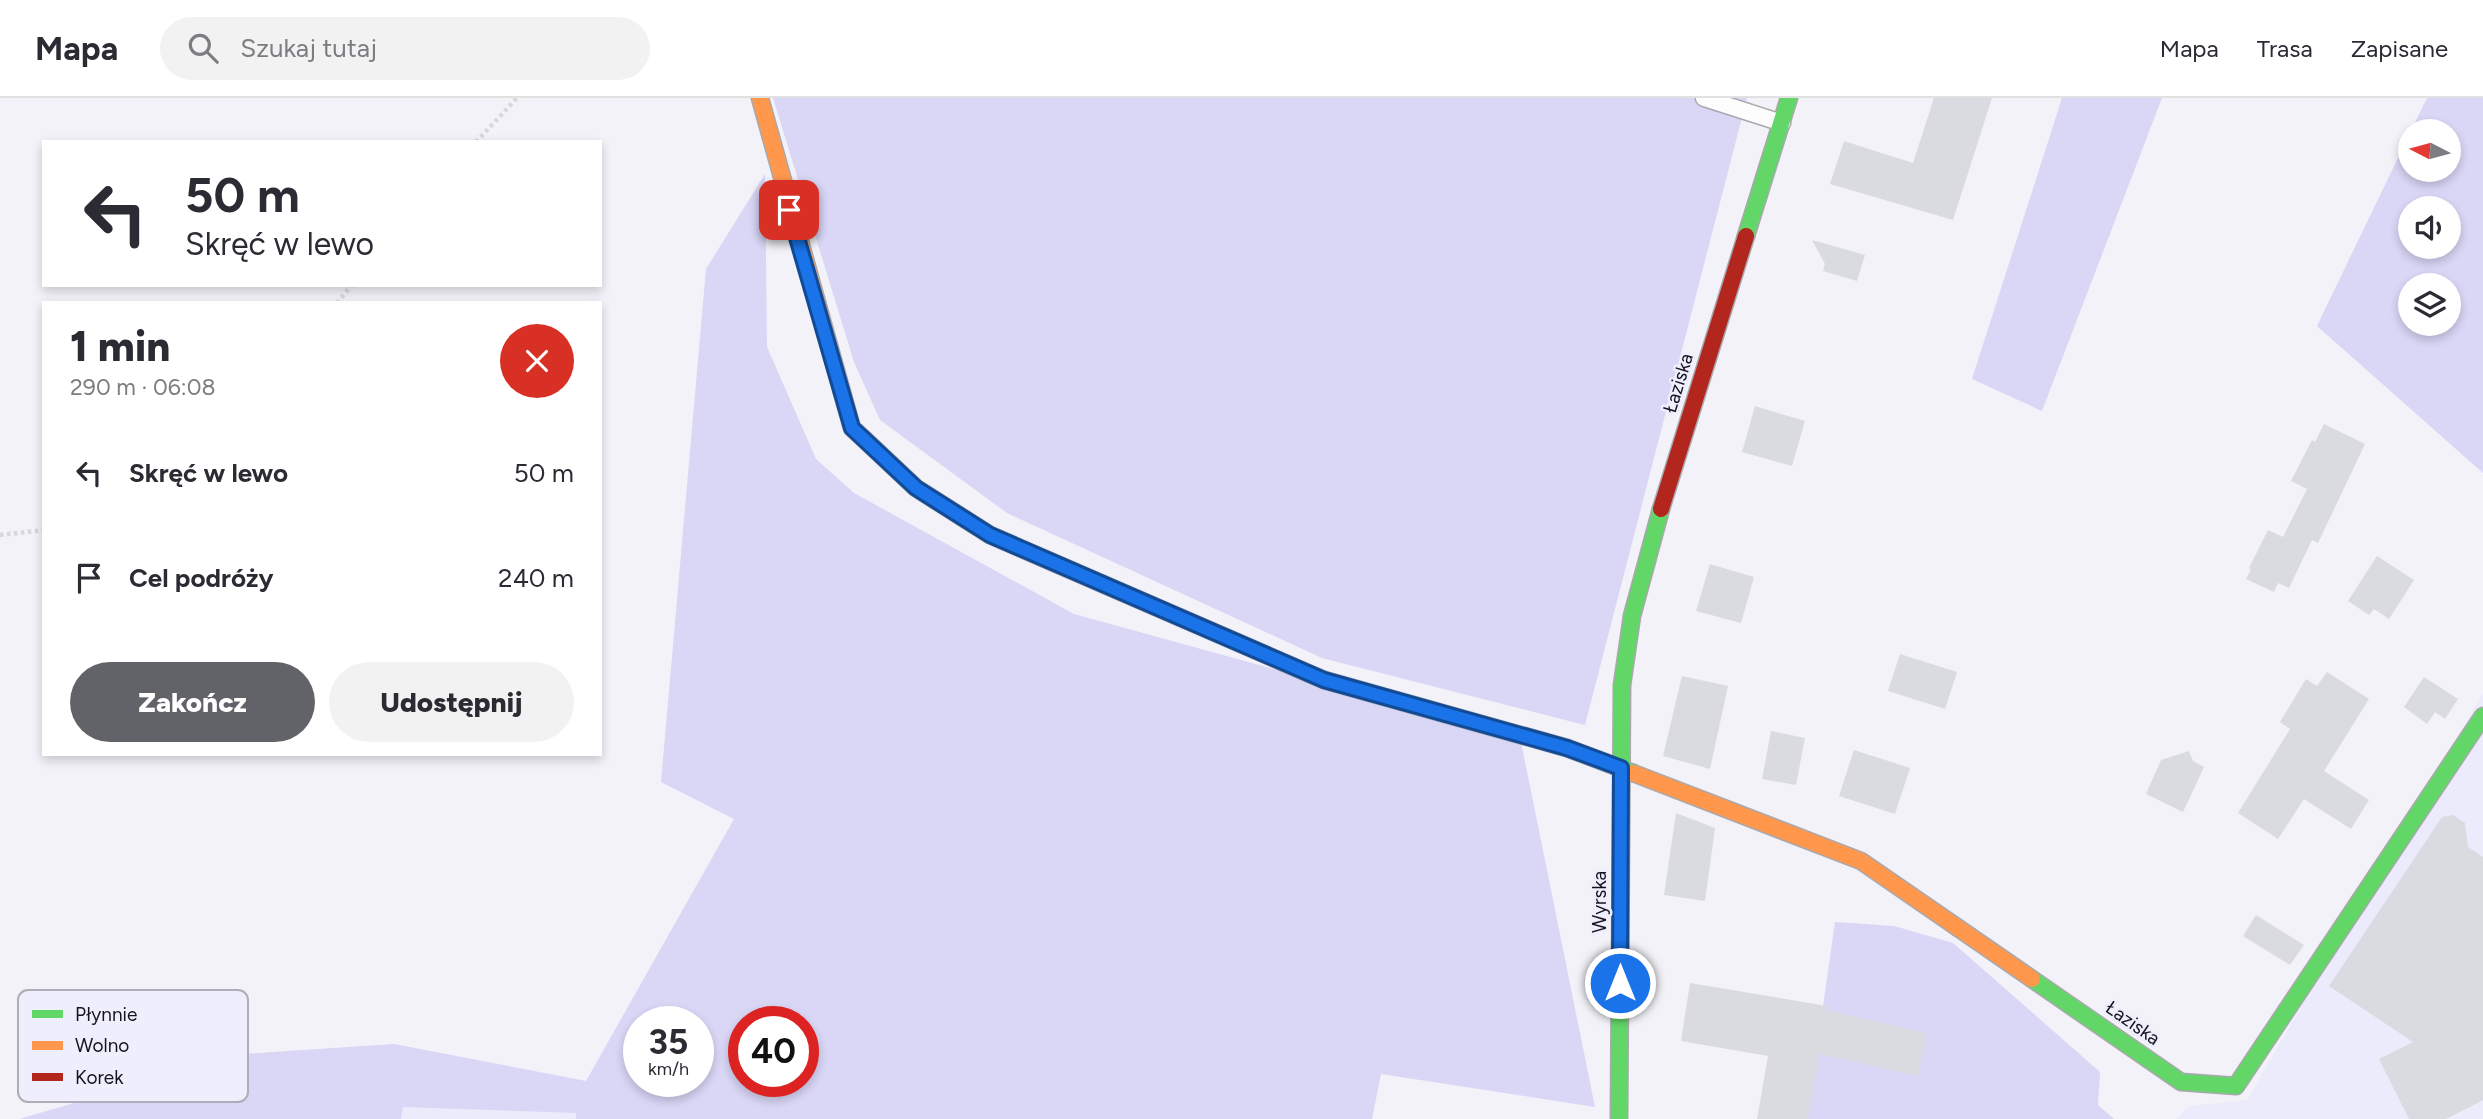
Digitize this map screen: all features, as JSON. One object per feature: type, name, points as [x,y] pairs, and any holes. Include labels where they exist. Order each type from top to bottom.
[{"type":"street","points":[[761,98],[789,210],[852,428],[916,488],[990,535],[1324,680],[1567,748],[1621,768]]},
{"type":"street","name":"Łaziska","points":[[1622,685],[1632,616],[1649,547],[1789,98]]},
{"type":"street","name":"Wyrska","points":[[1619,1119],[1622,685]]},
{"type":"street","name":"Łaziska","points":[[1621,768],[1861,861],[2181,1082],[2235,1086],[2483,716]]},
{"type":"lane","points":[[1704,98],[1782,123]]},
{"type":"path","points":[[478,140],[517,98]]},
{"type":"path","points":[[339,301],[350,287]]},
{"type":"path","points":[[0,535],[42,530]]},
{"type":"shaded area","points":[[773,98],[1747,98],[1585,725],[1322,658],[1007,513],[880,420],[854,362]]},
{"type":"shaded area","points":[[2062,98],[2162,98],[2042,411],[1972,379]]},
{"type":"shaded area","points":[[2427,98],[2483,98],[2483,473],[2317,326],[2398,158],[2398,182],[2461,182],[2461,119],[2417,119]]},
{"type":"shaded area","points":[[765,174],[767,347],[816,459],[854,493],[1074,614],[1520,737],[1595,1107],[1381,1074],[1372,1119],[576,1119],[576,1113],[403,1107],[401,1119],[19,1119],[78,1102],[248,1102],[248,1054],[394,1044],[586,1081],[623,1016],[623,1097],[714,1097],[714,1006],[628,1006],[734,819],[661,782],[706,269]]},
{"type":"shaded area","points":[[2483,693],[2483,1119],[2176,1119],[2189,1106],[2247,1100]]},
{"type":"shaded area","points":[[1835,922],[1894,926],[1953,943],[2100,1072],[2098,1105],[2114,1119],[1807,1119]]},
{"type":"shaded area","points":[[403,1107],[576,1113],[576,1119],[401,1119]]},
{"type":"building","points":[[1934,98],[1992,98],[1953,220],[1830,184],[1844,141],[1913,163]]},
{"type":"building","points":[[1812,240],[1865,255],[1857,281],[1823,271],[1825,264]]},
{"type":"building","points":[[1755,406],[1805,421],[1792,466],[1742,452]]},
{"type":"building","points":[[2324,424],[2365,444],[2318,543],[2312,540],[2289,588],[2278,583],[2274,592],[2246,579],[2251,570],[2249,568],[2268,530],[2283,537],[2307,489],[2291,481],[2312,440],[2315,442]]},
{"type":"building","points":[[2377,556],[2414,580],[2389,619],[2374,609],[2369,615],[2348,601]]},
{"type":"building","points":[[1710,564],[1754,577],[1741,623],[1696,611]]},
{"type":"building","points":[[1900,654],[1957,672],[1945,709],[1888,691]]},
{"type":"building","points":[[2327,672],[2369,699],[2324,771],[2369,800],[2351,829],[2304,799],[2278,839],[2238,813],[2290,729],[2280,722],[2306,679],[2317,686]]},
{"type":"building","points":[[1682,676],[1728,686],[1710,769],[1663,756]]},
{"type":"building","points":[[2424,677],[2458,699],[2445,719],[2435,712],[2427,724],[2404,707]]},
{"type":"building","points":[[1771,731],[1805,738],[1796,785],[1762,779]]},
{"type":"building","points":[[1854,750],[1910,768],[1895,814],[1839,796]]},
{"type":"building","points":[[2189,751],[2193,761],[2204,767],[2183,812],[2146,794],[2161,760]]},
{"type":"building","points":[[1676,813],[1715,828],[1705,901],[1664,895]]},
{"type":"building","points":[[2453,815],[2465,823],[2468,847],[2483,857],[2483,1100],[2446,1119],[2409,1119],[2379,1059],[2413,1042],[2329,986],[2442,817]]},
{"type":"building","points":[[2256,915],[2304,945],[2290,965],[2243,936]]},
{"type":"building","points":[[1690,983],[1827,1006],[1826,1010],[1927,1033],[1918,1076],[1819,1054],[1808,1119],[1757,1119],[1768,1056],[1681,1041]]},
{"type":"traffic: fast","points":[[1746,236],[1789,98]]},
{"type":"traffic: fast","points":[[864,439],[916,488],[990,535],[1324,680],[1567,748],[1633,773]]},
{"type":"traffic: fast","points":[[1619,1119],[1622,685],[1632,616],[1661,509]]},
{"type":"traffic: fast","points":[[2032,979],[2181,1082],[2236,1086],[2483,716]]},
{"type":"traffic: slow","points":[[760,98],[852,428],[864,439]]},
{"type":"traffic: slow","points":[[1633,773],[1861,861],[2032,979]]},
{"type":"traffic: jam","points":[[1661,509],[1746,236]]},
{"type":"route","points":[[789,210],[852,428],[916,488],[990,535],[1324,680],[1567,748],[1621,768],[1620,983]]}]
